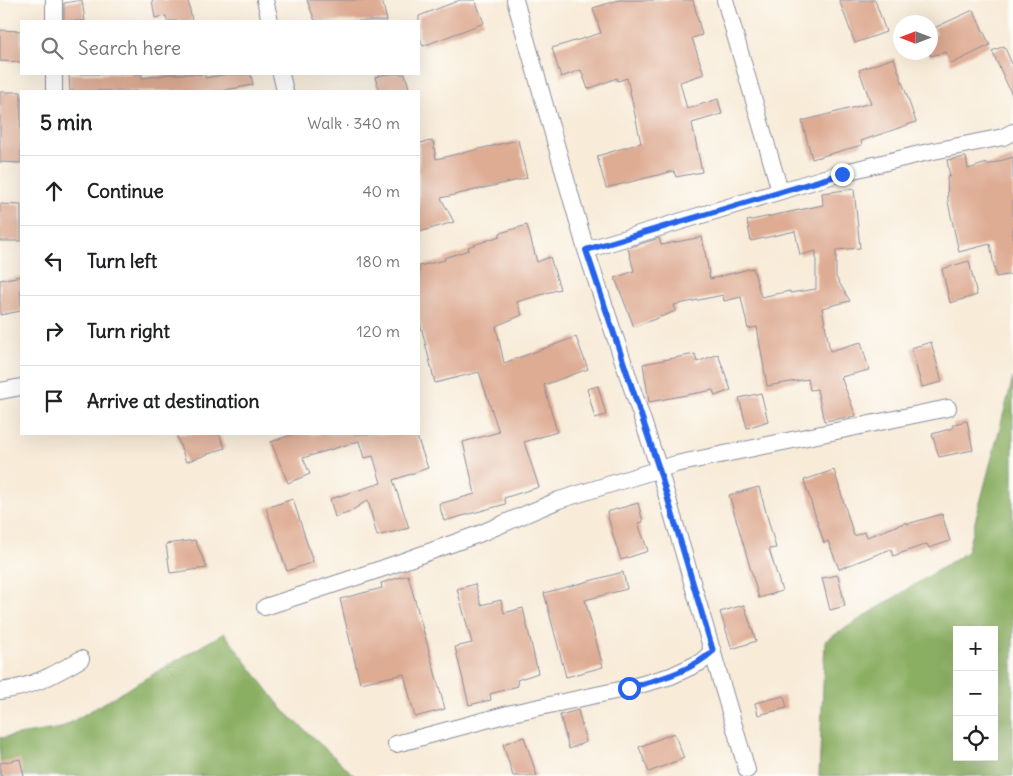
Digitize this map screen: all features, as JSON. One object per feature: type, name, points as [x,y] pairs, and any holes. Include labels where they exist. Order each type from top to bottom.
[{"type":"street","points":[[54,0],[54,20]]},
{"type":"street","points":[[265,0],[270,20]]},
{"type":"street","points":[[515,0],[586,250],[659,469],[747,770]]},
{"type":"street","points":[[726,0],[780,191]]},
{"type":"street","points":[[54,75],[54,90]]},
{"type":"street","points":[[281,75],[285,90]]},
{"type":"street","points":[[586,250],[780,191],[924,153],[1003,137],[1013,132]]},
{"type":"street","points":[[0,391],[20,386]]},
{"type":"street","points":[[265,607],[384,568],[479,534],[559,500],[659,469],[717,454],[948,408]]},
{"type":"street","points":[[396,744],[512,713],[629,688],[671,676],[701,662],[713,651]]},
{"type":"street","points":[[0,691],[22,688],[45,679],[81,659]]},
{"type":"green space","points":[[1013,378],[1013,776],[819,776],[825,641],[967,552]]},
{"type":"green space","points":[[224,633],[283,710],[355,776],[0,776],[0,738],[61,728]]},
{"type":"building","points":[[82,0],[85,20],[64,20],[64,3]]},
{"type":"building","points":[[152,0],[188,0],[192,20],[167,20],[166,16],[155,18]]},
{"type":"building","points":[[307,0],[382,0],[387,20],[315,20]]},
{"type":"building","points":[[460,0],[475,0],[484,23],[423,46],[420,38],[419,16]]},
{"type":"building","points":[[619,0],[693,0],[702,35],[692,38],[704,74],[680,82],[687,109],[718,99],[722,114],[692,123],[702,172],[676,177],[674,171],[606,188],[597,156],[641,143],[627,78],[618,81],[617,78],[588,89],[581,70],[561,77],[552,48],[601,33],[593,8]]},
{"type":"building","points":[[839,0],[875,0],[886,32],[855,43]]},
{"type":"building","points":[[973,10],[990,45],[951,64],[946,52],[938,54],[938,26]]},
{"type":"building","points":[[0,30],[20,31],[20,62],[0,61]]},
{"type":"building","points":[[1004,46],[1013,66],[1013,97],[992,51]]},
{"type":"building","points":[[893,58],[916,122],[861,141],[862,145],[812,159],[802,121],[871,103],[859,70]]},
{"type":"building","points":[[69,75],[142,75],[142,78],[163,75],[205,75],[205,78],[222,75],[251,75],[253,85],[226,90],[70,90]]},
{"type":"building","points":[[382,75],[405,75],[410,90],[379,90],[375,77]]},
{"type":"building","points":[[0,92],[20,92],[20,163],[0,162]]},
{"type":"building","points":[[518,140],[527,178],[441,198],[454,222],[420,232],[420,143],[433,141],[436,159]]},
{"type":"building","points":[[966,157],[968,169],[1013,157],[1013,274],[996,277],[990,244],[959,252],[948,202],[947,176],[950,177],[947,160]]},
{"type":"building","points":[[854,189],[860,248],[836,250],[836,277],[850,301],[822,308],[830,351],[861,342],[869,370],[841,377],[856,416],[824,421],[817,389],[810,390],[808,379],[767,386],[757,327],[748,329],[741,297],[724,301],[723,295],[674,305],[676,311],[634,327],[615,278],[634,271],[628,248],[659,238],[661,245],[702,237],[710,279],[753,268],[761,297],[790,291],[790,293],[816,289],[816,251],[800,255],[795,231],[751,241],[747,221],[823,205],[822,193]]},
{"type":"building","points":[[0,204],[20,205],[20,241],[0,241]]},
{"type":"building","points":[[527,225],[537,262],[550,257],[560,289],[517,302],[522,315],[496,326],[504,363],[576,337],[588,369],[544,385],[557,432],[524,442],[539,487],[504,498],[506,504],[444,521],[439,504],[475,494],[463,442],[499,432],[479,372],[435,383],[420,322],[420,266],[445,260],[444,258],[469,250],[468,247],[500,236],[500,233]]},
{"type":"building","points":[[969,261],[977,295],[950,303],[942,269]]},
{"type":"building","points":[[20,276],[20,311],[0,315],[0,280]]},
{"type":"building","points":[[931,342],[942,382],[922,387],[911,348]]},
{"type":"building","points":[[695,354],[697,362],[718,354],[731,390],[715,396],[713,390],[649,402],[643,364]]},
{"type":"building","points":[[598,386],[606,415],[595,418],[587,389]]},
{"type":"building","points":[[761,393],[768,421],[747,428],[739,398]]},
{"type":"building","points":[[967,421],[973,450],[939,457],[932,434],[953,428],[953,424]]},
{"type":"building","points":[[176,435],[219,435],[225,448],[186,462]]},
{"type":"building","points":[[290,435],[416,435],[428,468],[393,480],[409,528],[377,536],[368,500],[348,513],[335,517],[330,499],[381,483],[373,456],[364,458],[359,441],[303,458],[310,474],[288,483],[271,442]]},
{"type":"building","points":[[834,470],[854,536],[864,532],[867,537],[907,522],[907,524],[942,514],[950,541],[929,548],[927,544],[893,556],[891,549],[839,569],[828,541],[824,543],[804,480]]},
{"type":"building","points":[[759,487],[776,548],[769,549],[782,591],[759,598],[729,495]]},
{"type":"building","points":[[293,499],[313,562],[287,571],[266,508]]},
{"type":"building","points":[[638,503],[643,522],[638,523],[648,551],[621,560],[607,512]]},
{"type":"building","points":[[195,540],[207,568],[170,573],[166,544]]},
{"type":"building","points":[[623,572],[627,589],[585,600],[603,667],[566,677],[544,593]]},
{"type":"building","points":[[408,575],[445,709],[415,717],[404,674],[360,683],[340,599],[382,588],[381,583]]},
{"type":"building","points":[[838,575],[845,606],[830,610],[822,578]]},
{"type":"building","points":[[475,584],[481,605],[501,600],[504,613],[523,608],[538,673],[517,680],[518,686],[490,694],[491,700],[469,705],[455,647],[472,643],[457,589]]},
{"type":"building","points":[[744,605],[756,641],[732,649],[720,612]]},
{"type":"building","points":[[784,696],[787,708],[758,715],[755,703]]},
{"type":"building","points":[[578,710],[586,742],[569,749],[560,715]]},
{"type":"building","points":[[674,733],[684,758],[649,772],[639,747]]},
{"type":"building","points":[[524,737],[537,776],[513,776],[503,744]]},
{"type":"building","points":[[20,759],[24,776],[0,776],[0,763]]},
{"type":"route","points":[[629,688],[671,676],[701,662],[713,651],[659,469],[586,250],[842,174]]}]
